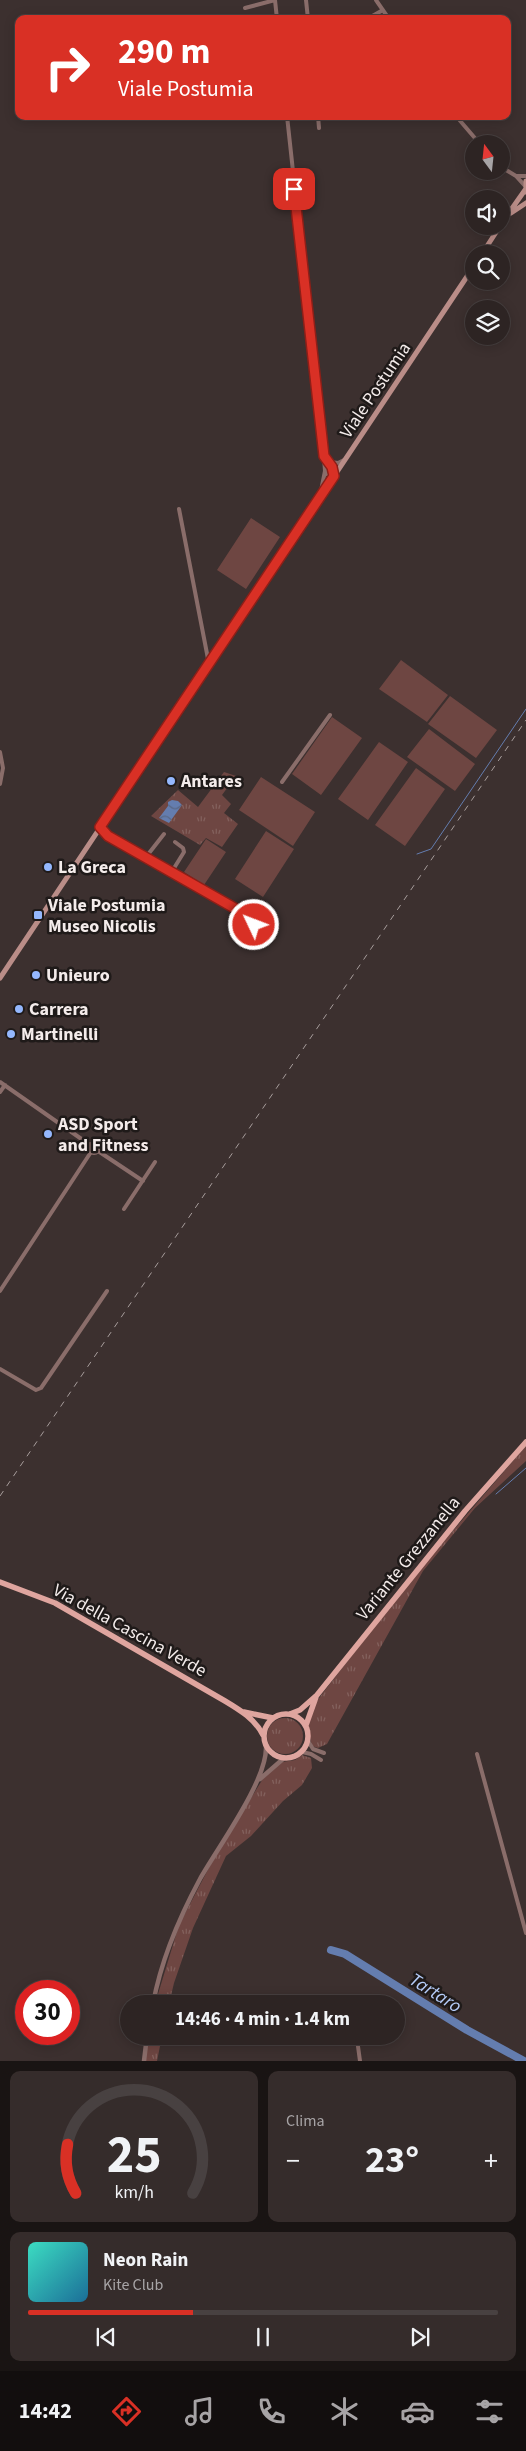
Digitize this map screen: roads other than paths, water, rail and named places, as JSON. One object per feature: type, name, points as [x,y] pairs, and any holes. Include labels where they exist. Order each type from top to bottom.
[{"type":"main road","points":[[510,210],[525,188]]},
{"type":"main road","points":[[510,213],[526,203]]},
{"type":"main road","name":"Viale Postumia","points":[[0,978],[465,280]]},
{"type":"main road","name":"Variante Grezzanella","points":[[273,1718],[281,1714],[290,1714],[300,1710],[317,1695],[465,1511],[526,1442]]},
{"type":"main road","name":"Via della Cascina Verde","points":[[0,1582],[55,1604],[242,1711]]},
{"type":"main road","name":"Variante Grezzanella","points":[[308,1741],[306,1725],[317,1695]]},
{"type":"main road","points":[[242,1711],[263,1718],[273,1718]]},
{"type":"main road","points":[[242,1711],[256,1724],[263,1735],[266,1747],[273,1755],[283,1759],[295,1757],[302,1752],[308,1741]]},
{"type":"main road","points":[[290,1714],[296,1716],[306,1725]]},
{"type":"main road","points":[[263,1735],[266,1725],[273,1718]]},
{"type":"street","points":[[246,8],[275,0],[277,15]]},
{"type":"street","points":[[306,0],[308,15]]},
{"type":"street","points":[[376,0],[386,15]]},
{"type":"street","points":[[374,15],[383,10]]},
{"type":"street","points":[[287,120],[324,456],[325,470],[320,498]]},
{"type":"street","points":[[318,120],[319,128]]},
{"type":"street","points":[[459,120],[472,135]]},
{"type":"street","points":[[510,172],[516,176],[525,188]]},
{"type":"street","points":[[516,176],[526,176]]},
{"type":"street","points":[[324,456],[330,462],[334,476]]},
{"type":"street","points":[[330,462],[338,463],[347,457]]},
{"type":"street","points":[[325,470],[328,474],[334,476]]},
{"type":"street","points":[[179,509],[209,664]]},
{"type":"street","points":[[282,782],[330,714]]},
{"type":"street","points":[[0,752],[3,768],[0,784]]},
{"type":"street","points":[[100,827],[108,836],[252,918],[254,925]]},
{"type":"street","points":[[146,857],[164,834]]},
{"type":"street","points":[[171,873],[184,852],[183,848],[175,842]]},
{"type":"street","points":[[0,1082],[90,1145],[97,1144],[98,1151]]},
{"type":"street","points":[[0,1092],[5,1085]]},
{"type":"street","points":[[0,1291],[91,1152],[89,1149],[90,1145]]},
{"type":"street","points":[[91,1152],[98,1151],[143,1181]]},
{"type":"street","points":[[124,1209],[155,1162]]},
{"type":"street","points":[[0,1369],[36,1390],[41,1388],[107,1291]]},
{"type":"street","points":[[308,1741],[313,1749],[324,1753]]},
{"type":"street","points":[[155,1995],[164,1962],[188,1902],[256,1784],[265,1763],[266,1747]]},
{"type":"street","points":[[302,1752],[311,1754],[321,1760]]},
{"type":"street","points":[[477,1754],[526,1933]]},
{"type":"street","points":[[256,1784],[272,1767],[283,1759]]},
{"type":"street","points":[[144,2061],[146,2045]]},
{"type":"street","points":[[357,2045],[360,2061]]},
{"type":"water","points":[[172,800],[178,801],[182,805],[169,823],[159,818],[168,806],[168,802]]},
{"type":"waterway","points":[[417,854],[431,849],[526,709]]},
{"type":"waterway","points":[[496,1494],[526,1468]]},
{"type":"waterway","name":"Tartaro","points":[[331,1950],[345,1954],[467,2030],[524,2061]]},
{"type":"railway","points":[[0,1496],[526,720]]},
{"type":"place","name":"Antares","points":[[171,781]]},
{"type":"place","name":"La Greca","points":[[48,867]]},
{"type":"place","name":"Viale Postumia Museo Nicolis","points":[[38,915]]},
{"type":"place","name":"Unieuro","points":[[36,975]]},
{"type":"place","name":"Carrera","points":[[19,1009]]},
{"type":"place","name":"Martinelli","points":[[11,1034]]},
{"type":"place","name":"ASD Sport and Fitness","points":[[48,1134]]}]
